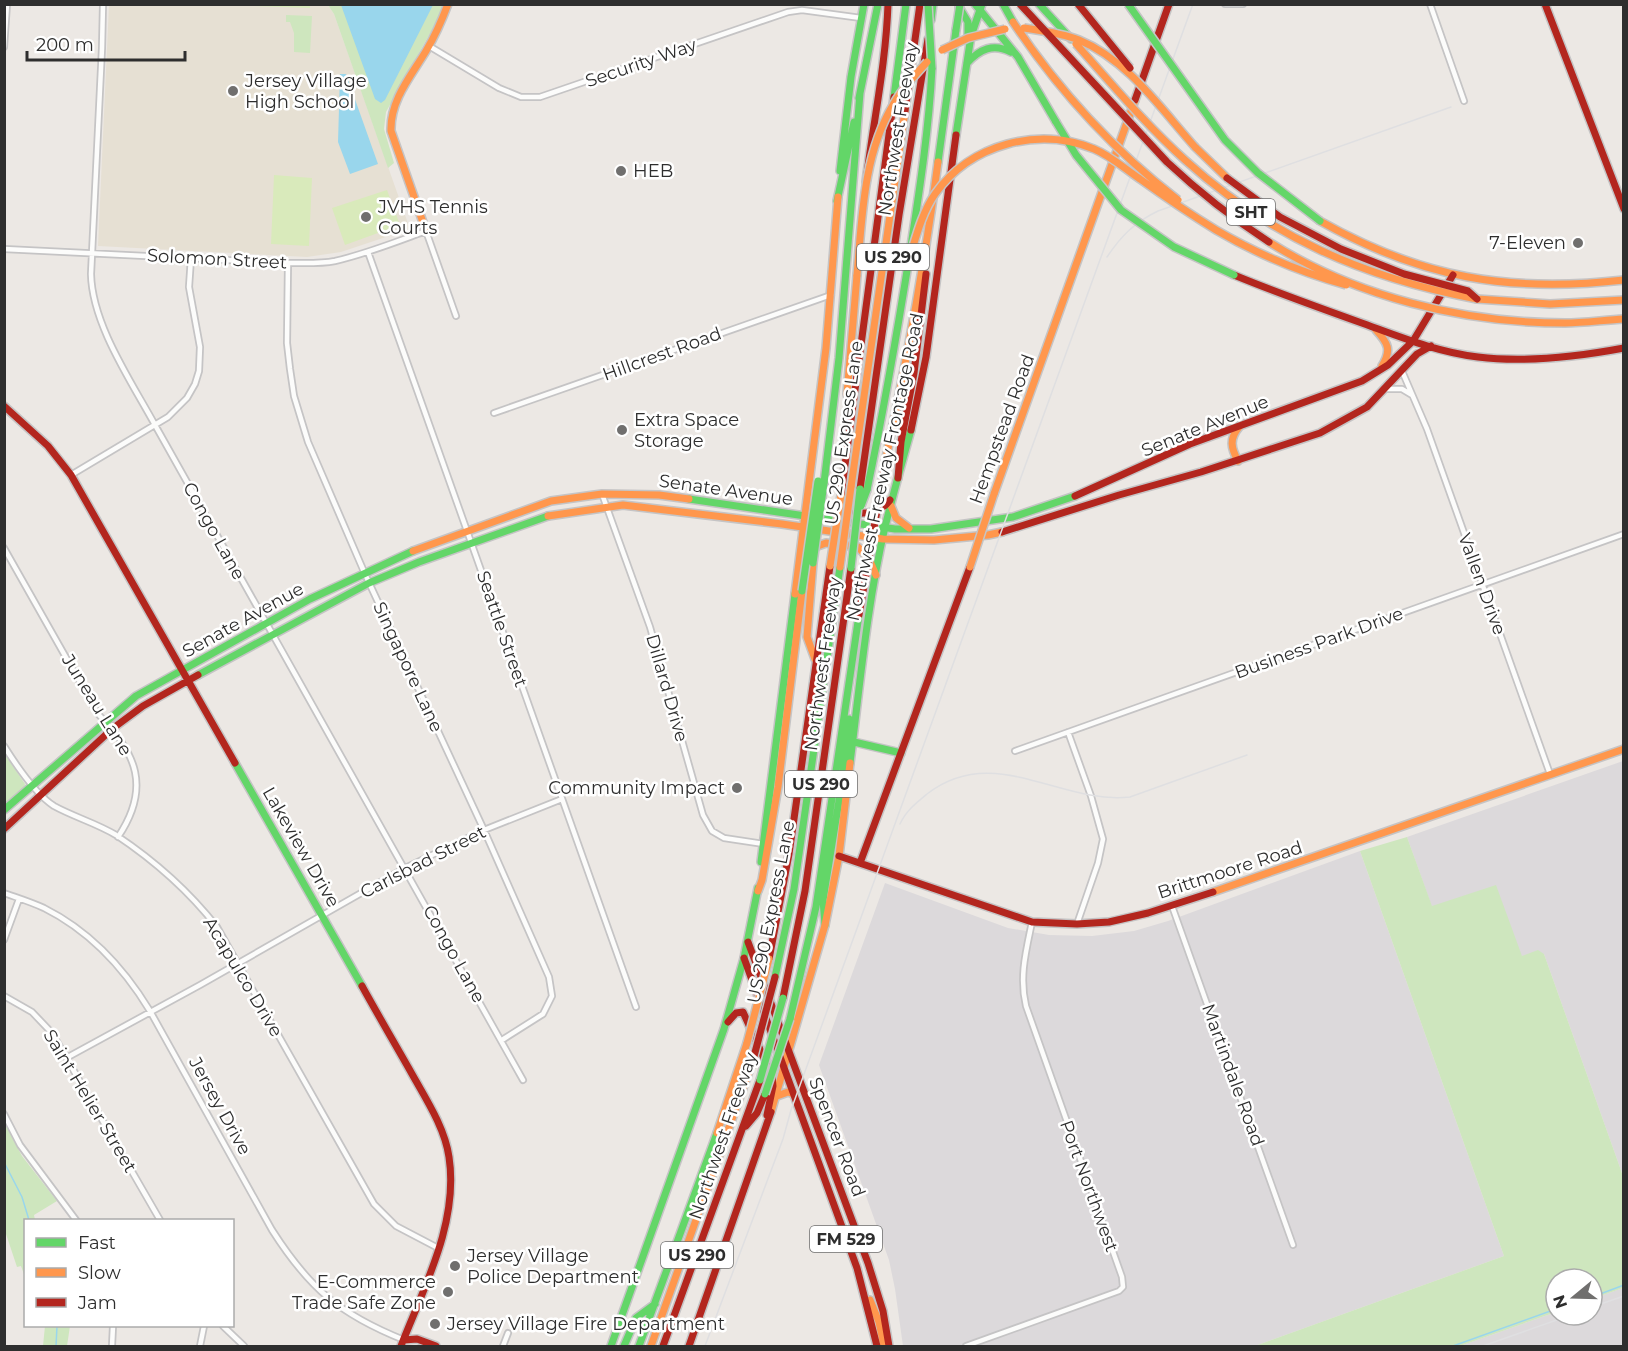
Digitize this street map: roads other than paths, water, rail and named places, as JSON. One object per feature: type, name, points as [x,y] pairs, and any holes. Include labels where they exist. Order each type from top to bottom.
[{"type":"main road","points":[[426,231],[390,124],[392,112],[402,91],[445,16],[448,4]]},
{"type":"main road","points":[[611,1347],[724,1029],[748,942],[758,891],[831,295],[843,135],[864,4]]},
{"type":"main road","points":[[837,201],[878,4]]},
{"type":"main road","points":[[867,193],[865,177],[886,40],[888,4]]},
{"type":"main road","name":"US 290 Express Lane","points":[[651,1347],[753,1060],[775,977],[794,889],[920,4]]},
{"type":"main road","points":[[864,490],[890,384],[929,126],[932,68],[928,4]]},
{"type":"main road","name":"Northwest Freeway","points":[[663,1347],[760,1080],[783,998],[807,881],[858,514],[864,490],[891,270],[933,4]]},
{"type":"main road","points":[[742,1131],[757,1113],[790,1019],[816,907],[859,615],[886,458],[908,355],[926,253],[958,4]]},
{"type":"main road","points":[[958,4],[968,22],[969,47]]},
{"type":"main road","points":[[1003,4],[1030,50],[1051,78],[1077,110],[1111,144],[1150,179],[1185,205],[1281,261]]},
{"type":"main road","name":"SHT","points":[[1020,4],[1156,151],[1206,196],[1249,229],[1286,252],[1372,293],[1478,318],[1545,323],[1623,319]]},
{"type":"main road","name":"SHT","points":[[1039,4],[1173,148],[1208,180],[1246,209],[1304,244],[1357,267],[1421,288],[1477,299],[1544,304],[1623,300]]},
{"type":"main road","points":[[1078,4],[1134,73],[1141,87]]},
{"type":"main road","points":[[1128,4],[1227,142],[1272,186],[1320,221],[1385,254],[1453,275],[1514,284],[1579,285],[1622,282]]},
{"type":"main road","name":"Hempstead Road","points":[[860,863],[970,567],[1169,4]]},
{"type":"main road","points":[[1545,4],[1597,135],[1623,210]]},
{"type":"main road","points":[[978,6],[1018,57],[1076,154],[1121,210],[1174,247],[1234,275],[1374,328],[1459,354],[1515,358],[1593,355],[1623,348]]},
{"type":"main road","name":"Northwest Freeway Frontage Road","points":[[689,1347],[777,1096],[825,925],[839,856],[863,659],[876,575],[885,528],[916,410],[926,357],[966,65],[978,6]]},
{"type":"main road","name":"Northwest Freeway","points":[[639,1347],[723,1116],[747,1043],[769,959],[784,883],[842,486],[905,8]]},
{"type":"main road","points":[[852,414],[847,394],[858,275],[867,193],[882,123],[906,81],[927,62],[942,50],[986,32],[1015,28],[1044,30],[1090,44],[1121,66],[1213,165],[1264,206],[1314,235],[1357,256],[1418,279],[1468,291],[1477,299]]},
{"type":"main road","points":[[966,65],[976,52],[987,47],[1001,46],[1018,57]]},
{"type":"main road","points":[[816,662],[807,637],[821,482],[839,358],[860,93]]},
{"type":"main road","points":[[911,253],[925,213],[936,193],[964,164],[982,153],[1005,144],[1043,139],[1064,140],[1108,156],[1186,213],[1239,243],[1320,278],[1372,293]]},
{"type":"main road","points":[[898,478],[901,442],[927,282],[926,253]]},
{"type":"main road","name":"Senate Avenue","points":[[4,810],[136,696],[310,599],[415,550],[467,530],[551,501],[602,494],[659,495],[885,528],[941,528],[1013,517],[1085,493],[1190,444],[1346,388],[1377,372],[1413,341],[1453,275]]},
{"type":"main road","points":[[1374,328],[1387,342],[1389,348],[1389,355],[1377,372]]},
{"type":"main road","name":"Senate Avenue","points":[[4,830],[112,729],[143,706],[272,634],[369,584],[419,562],[555,514],[606,507],[648,507],[883,539],[952,539],[1005,531],[1238,461],[1320,433],[1348,420],[1367,407],[1417,354],[1431,346]]},
{"type":"main road","name":"Lakeview Drive","points":[[4,406],[48,446],[71,475],[429,1104],[449,1155],[452,1185],[448,1215],[438,1248],[403,1343]]},
{"type":"main road","points":[[1238,461],[1230,444],[1239,427]]},
{"type":"main road","points":[[758,891],[762,880],[778,787],[802,591],[815,503],[821,482]]},
{"type":"main road","points":[[808,486],[815,503],[822,511],[866,514],[885,507],[894,492]]},
{"type":"main road","points":[[891,506],[896,518],[911,529]]},
{"type":"main road","points":[[797,568],[812,548],[826,543],[861,548],[876,575]]},
{"type":"main road","points":[[825,925],[823,900],[842,782],[855,666],[855,644]]},
{"type":"main road","points":[[854,742],[901,753]]},
{"type":"main road","name":"Brittmoore Road","points":[[839,856],[1032,922],[1077,924],[1131,918],[1286,868],[1623,749]]},
{"type":"main road","name":"Spencer Road","points":[[748,942],[870,1270],[883,1311],[889,1347]]},
{"type":"main road","name":"Spencer Road","points":[[744,958],[864,1291],[877,1347]]},
{"type":"main road","points":[[724,1029],[732,1015],[743,1012],[772,1076],[773,1086],[764,1136]]},
{"type":"main road","points":[[777,1096],[788,1092],[794,1094]]},
{"type":"main road","points":[[864,1291],[871,1301],[879,1322],[884,1347]]},
{"type":"main road","points":[[624,1347],[636,1318],[655,1304]]},
{"type":"main road","name":"Jersey Drive","points":[[403,1343],[417,1340],[436,1347]]},
{"type":"main road","name":"Jersey Drive","points":[[403,1343],[411,1347]]},
{"type":"street","points":[[4,47],[7,4]]},
{"type":"street","name":"Congo Lane","points":[[103,4],[91,288],[98,314],[155,425],[523,1080]]},
{"type":"street","points":[[1225,4],[1243,4]]},
{"type":"street","points":[[1430,4],[1464,101]]},
{"type":"street","name":"Security Way","points":[[429,46],[499,88],[521,97],[540,97],[788,12],[802,10],[861,18]]},
{"type":"street","points":[[426,231],[456,316]]},
{"type":"street","name":"Solomon Street","points":[[4,249],[288,263],[334,261],[368,252],[426,231]]},
{"type":"street","name":"Seattle Street","points":[[368,252],[636,1007]]},
{"type":"street","points":[[71,475],[168,417],[187,398],[195,384],[199,371],[200,347],[189,287],[191,258]]},
{"type":"street","name":"Singapore Lane","points":[[288,263],[287,343],[294,396],[300,421],[364,574],[484,830],[549,977],[552,996],[543,1014],[502,1040]]},
{"type":"street","name":"Hillcrest Road","points":[[494,413],[831,295]]},
{"type":"street","name":"Vallen Drive","points":[[1402,371],[1427,429],[1550,774]]},
{"type":"street","points":[[1386,389],[1402,389],[1412,395]]},
{"type":"street","name":"Dillard Drive","points":[[602,494],[650,627],[703,815],[712,831],[724,838],[764,844]]},
{"type":"street","name":"Business Park Drive","points":[[1015,751],[1623,534]]},
{"type":"street","name":"Juneau Lane","points":[[4,548],[98,714],[131,755],[135,771],[133,812],[118,837]]},
{"type":"street","points":[[1068,732],[1104,839],[1077,924]]},
{"type":"street","name":"Acapulco Drive","points":[[4,746],[32,785],[52,805],[118,837],[171,876],[198,903],[217,927],[374,1204],[396,1226],[438,1248]]},
{"type":"street","name":"Carlsbad Street","points":[[68,1057],[405,868],[484,830],[562,799]]},
{"type":"street","name":"Jersey Drive","points":[[4,893],[44,908],[67,922],[98,945],[133,983],[291,1260],[316,1288],[345,1311],[403,1343]]},
{"type":"street","points":[[4,940],[20,899]]},
{"type":"street","name":"Martindale Road","points":[[1172,906],[1293,1245]]},
{"type":"street","name":"Port Northwest","points":[[966,1347],[1119,1291],[1123,1287],[1122,1276],[1022,991],[1021,974],[1032,922]]},
{"type":"street","name":"Saint Helier Street","points":[[4,996],[32,1012],[52,1033],[68,1057],[159,1219]]},
{"type":"street","points":[[4,1114],[20,1145],[75,1219]]},
{"type":"street","points":[[111,1347],[113,1327]]},
{"type":"street","points":[[200,1347],[204,1327]]},
{"type":"street","points":[[224,1327],[244,1347]]},
{"type":"street","points":[[503,1347],[508,1333]]},
{"type":"water","points":[[341,5],[433,5],[385,100],[381,103],[375,99]]},
{"type":"water","points":[[340,74],[346,74],[378,164],[350,174],[338,142]]},
{"type":"waterway","points":[[4,1162],[22,1197],[29,1219]]},
{"type":"waterway","points":[[1604,1292],[1624,1285]]},
{"type":"waterway","points":[[1453,1346],[1544,1313]]},
{"type":"waterway","points":[[56,1346],[57,1327]]},
{"type":"railway","points":[[705,1346],[783,1139],[791,1110],[1193,4]]},
{"type":"railway","points":[[1107,257],[1129,230],[1158,211],[1451,107]]},
{"type":"railway","points":[[900,824],[908,811],[927,794],[952,780],[977,774],[1002,774],[1078,793],[1104,797],[1130,797],[1247,755]]},
{"type":"railway","points":[[1604,1303],[1624,1296]]},
{"type":"railway","points":[[1483,1346],[1544,1325]]},
{"type":"place","name":"Jersey Village High School","points":[[233,91]]},
{"type":"place","name":"HEB","points":[[621,171]]},
{"type":"place","name":"JVHS Tennis Courts","points":[[366,217]]},
{"type":"place","name":"7-Eleven","points":[[1578,243]]},
{"type":"place","name":"Extra Space Storage","points":[[622,430]]},
{"type":"place","name":"Community Impact","points":[[737,788]]},
{"type":"place","name":"Jersey Village Police Department","points":[[455,1266]]},
{"type":"place","name":"E-Commerce Trade Safe Zone","points":[[448,1292]]},
{"type":"place","name":"Jersey Village Fire Department","points":[[435,1324]]}]
